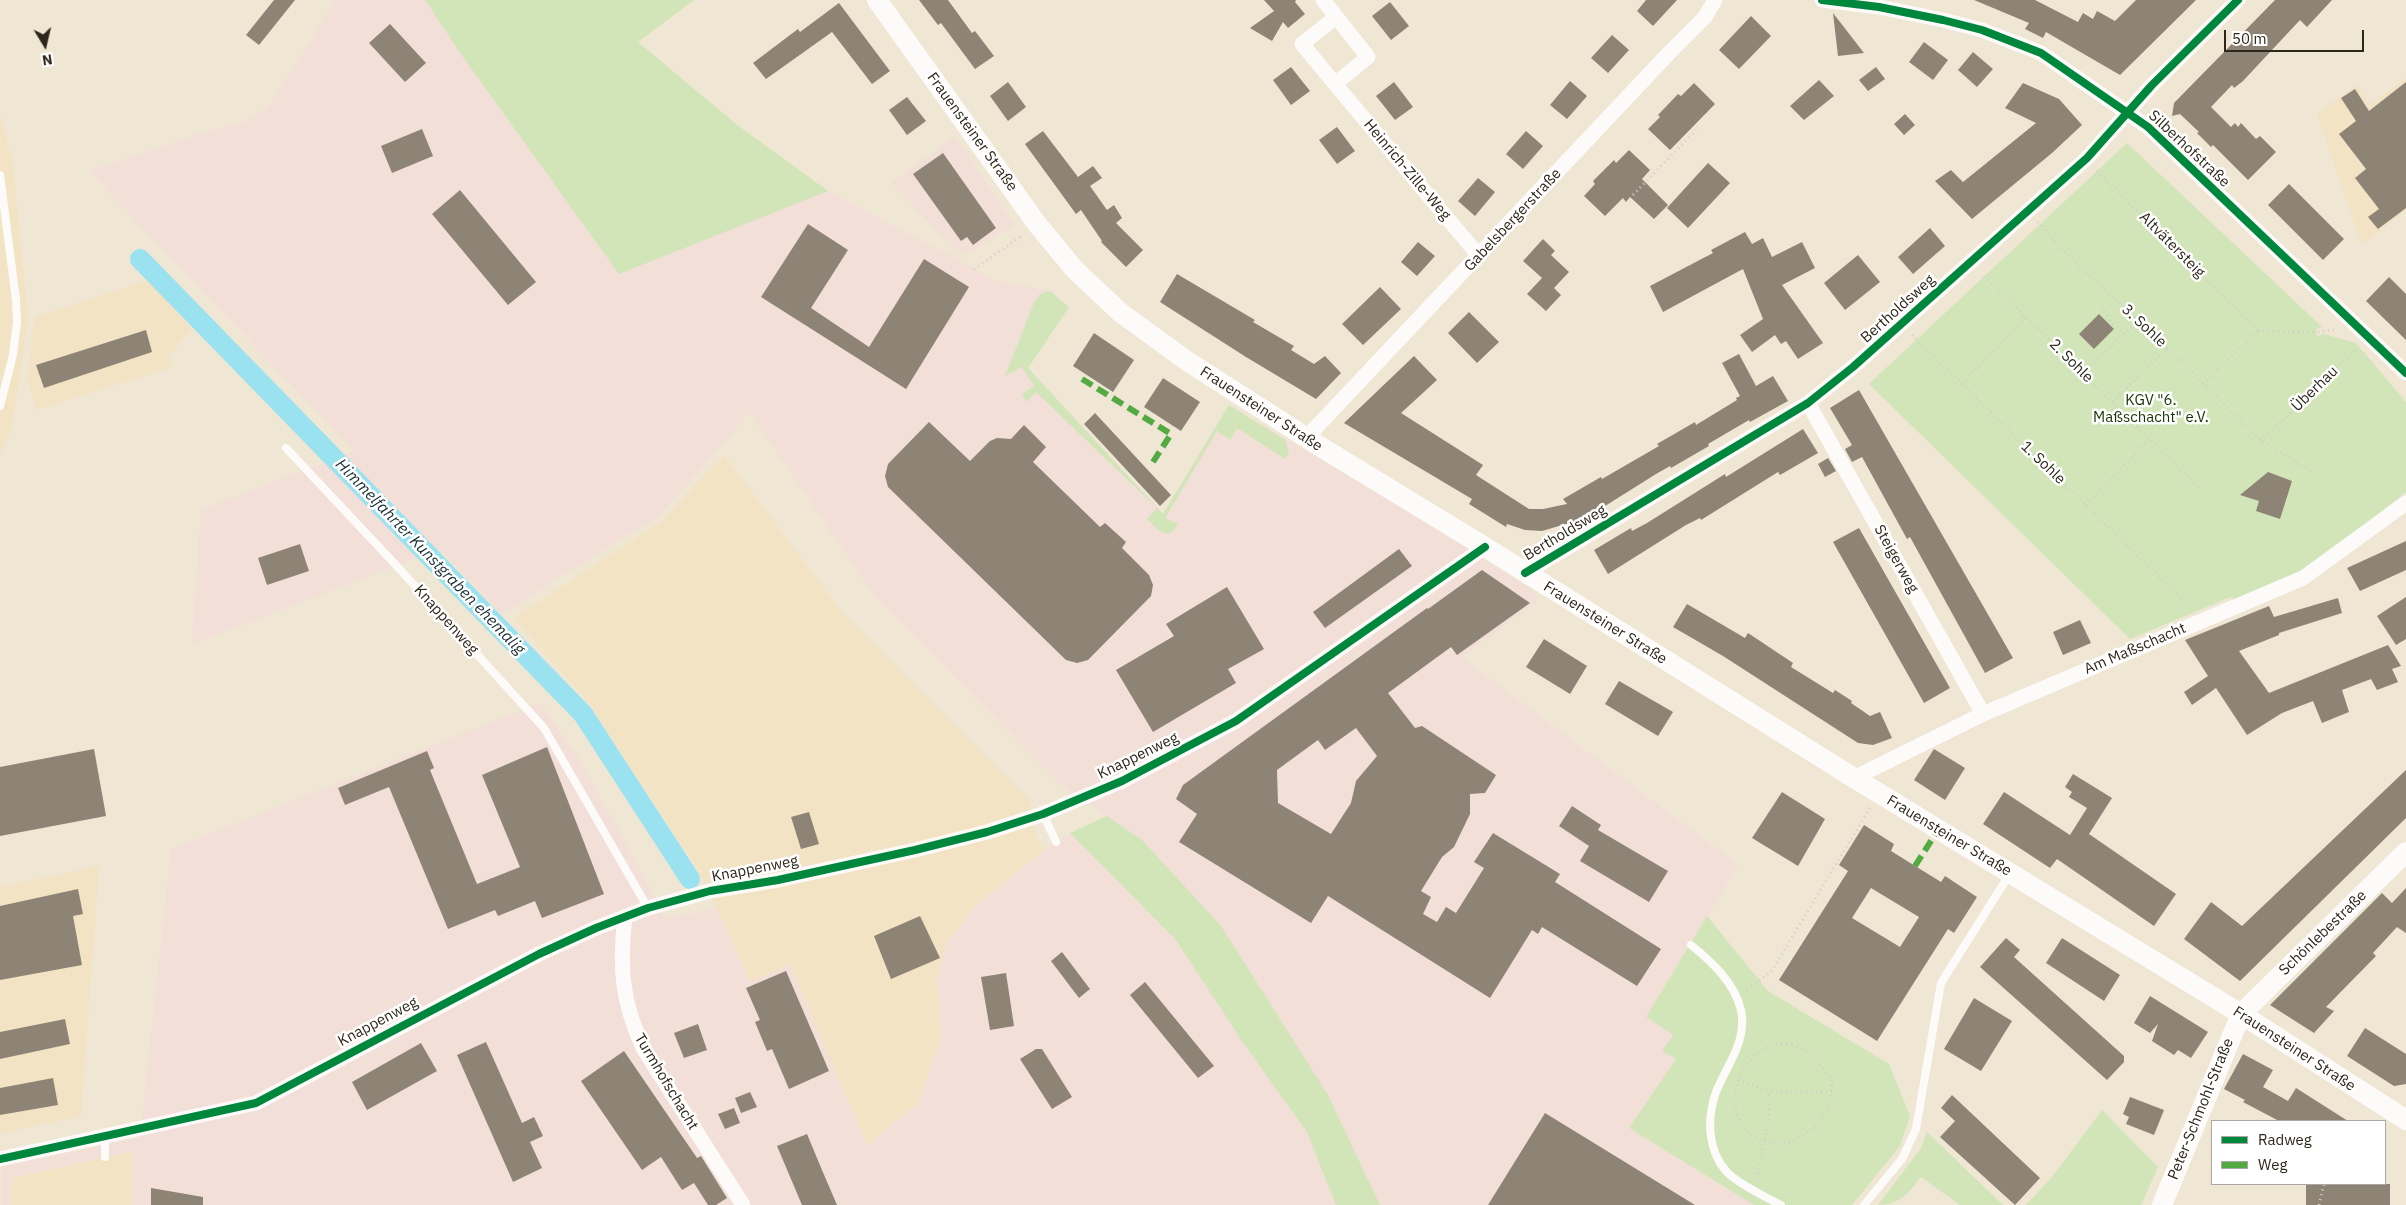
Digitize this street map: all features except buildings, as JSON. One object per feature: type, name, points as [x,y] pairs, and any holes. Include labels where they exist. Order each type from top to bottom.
[{"type":"main road","name":"Frauensteiner Straße","points":[[876,0],[1037,224],[1086,281],[1121,313],[1187,361],[1307,437],[1878,793],[2241,1014],[2406,1120]]},
{"type":"main road","name":"Schönlebestraße","points":[[2241,1014],[2404,859]]},
{"type":"main road","name":"Peter-Schmohl-Straße","points":[[2162,1205],[2241,1014]]},
{"type":"street","points":[[1323,0],[1368,57],[1336,84]]},
{"type":"street","name":"Gabelsbergerstraße","points":[[1307,437],[1355,384],[1705,17],[1715,0]]},
{"type":"street","name":"Silberhofstraße","points":[[1822,0],[1887,8],[1982,30],[2041,53],[2148,127],[2406,373]]},
{"type":"street","name":"Bertholdsweg","points":[[1525,573],[1808,403],[1868,355],[2087,158],[2127,112],[2238,0]]},
{"type":"street","name":"Heinrich-Zille-Weg","points":[[1336,17],[1302,44],[1479,256]]},
{"type":"street","name":"Steigerweg","points":[[1808,403],[1983,714]]},
{"type":"street","name":"Am Maßschacht","points":[[1854,778],[1983,714],[2303,578],[2406,503]]},
{"type":"street","name":"Knappenweg","points":[[0,1159],[256,1103],[459,994],[588,932],[648,908],[710,891],[778,880],[915,850],[987,832],[1043,814],[1122,780],[1236,721],[1486,547]]},
{"type":"street","name":"Turmhofschacht","points":[[625,917],[621,970],[627,1006],[643,1048],[743,1205]]},
{"type":"lane","points":[[0,175],[16,300],[17,322],[13,355],[0,406]]},
{"type":"lane","name":"Knappenweg","points":[[286,448],[544,728],[648,908]]},
{"type":"lane","points":[[1043,814],[1056,842]]},
{"type":"lane","points":[[1864,1205],[1902,1159],[1916,1129],[1942,983],[2010,873]]},
{"type":"lane","points":[[1691,945],[1726,979],[1741,1011],[1742,1032],[1726,1075],[1715,1096],[1710,1122],[1712,1145],[1726,1172],[1781,1205]]},
{"type":"lane","points":[[105,1136],[105,1157]]},
{"type":"path","points":[[1633,195],[1696,130]]},
{"type":"path","points":[[974,269],[1019,238]]},
{"type":"path","points":[[2102,307],[2112,324],[2125,333]]},
{"type":"path","points":[[1962,384],[2026,316]]},
{"type":"path","points":[[2083,372],[2125,333],[2140,322]]},
{"type":"path","points":[[2203,384],[2258,331],[2316,332]]},
{"type":"path","points":[[2112,402],[2168,348]]},
{"type":"path","points":[[2086,505],[2149,438]]},
{"type":"path","points":[[1736,997],[1771,972],[1878,793]]},
{"type":"path","points":[[1792,1044],[1810,1053],[1823,1067],[1832,1080],[1832,1092],[1827,1111],[1812,1130],[1784,1144],[1753,1136],[1738,1114],[1734,1102],[1738,1080],[1746,1062],[1770,1046],[1792,1044]]},
{"type":"path","points":[[1726,1075],[1769,1091],[1832,1092]]},
{"type":"path","points":[[1754,1190],[1769,1116],[1769,1091]]},
{"type":"path","points":[[2319,1205],[2324,1185]]},
{"type":"shaded area","points":[[336,0],[425,0],[460,53],[619,274],[828,191],[997,281],[1050,291],[1069,307],[1028,368],[1163,514],[1229,405],[1440,531],[1535,592],[1537,601],[1462,656],[1471,665],[1738,865],[1646,1017],[1673,1035],[1676,1059],[1629,1128],[1754,1205],[1380,1205],[1328,1095],[1142,840],[1059,783],[872,593],[750,412],[661,514],[501,614],[440,549],[192,644],[201,510],[354,451],[89,171],[196,135],[246,121],[268,108]]},
{"type":"shaded area","points":[[2406,78],[2406,210],[2362,245],[2317,114],[2356,85],[2370,105]]},
{"type":"shaded area","points":[[0,114],[13,163],[28,319],[12,426],[0,455]]},
{"type":"shaded area","points":[[955,136],[1014,225],[965,255],[941,235],[892,183]]},
{"type":"shaded area","points":[[148,280],[192,329],[167,358],[173,367],[37,410],[27,381],[35,317]]},
{"type":"shaded area","points":[[724,455],[843,613],[1030,801],[1036,836],[1044,850],[975,906],[946,944],[937,979],[941,1036],[918,1103],[867,1145],[790,965],[750,981],[700,873],[590,705],[514,618],[662,521]]},
{"type":"shaded area","points":[[540,703],[577,755],[649,886],[664,919],[718,908],[750,981],[789,965],[867,1144],[918,1103],[941,1036],[937,979],[946,944],[975,906],[1044,850],[1070,833],[1175,939],[1244,1044],[1307,1132],[1336,1205],[3,1205],[3,1166],[140,1138],[171,849]]},
{"type":"shaded area","points":[[99,866],[81,1116],[0,1134],[0,887]]},
{"type":"shaded area","points":[[133,1151],[132,1205],[11,1205],[12,1178]]},
{"type":"green space","points":[[425,0],[694,0],[638,42],[736,124],[828,191],[619,274],[460,53]]},
{"type":"green space","name":"KGV \"6. Maßschacht\" e.V.","points":[[2127,143],[2322,327],[2316,329],[2317,336],[2324,334],[2356,343],[2406,402],[2406,492],[2311,567],[2232,602],[2233,596],[2130,639],[1869,384]]},
{"type":"green space","points":[[1050,291],[1069,307],[1028,368],[1163,514],[1229,405],[1285,440],[1289,453],[1285,459],[1237,428],[1230,440],[1217,431],[1165,518],[1178,524],[1174,530],[1167,534],[1159,531],[1147,519],[1157,508],[1036,392],[1026,402],[1022,394],[1034,386],[1022,367],[1005,376],[1034,303],[1040,294]]},
{"type":"green space","points":[[1107,816],[1142,840],[1221,926],[1328,1095],[1380,1205],[1336,1205],[1307,1132],[1244,1044],[1175,939],[1070,833]]},
{"type":"green space","points":[[1707,916],[1768,991],[1889,1064],[1910,1116],[1900,1146],[1852,1205],[1754,1205],[1629,1128],[1676,1059],[1662,1051],[1673,1035],[1646,1017]]},
{"type":"green space","points":[[2102,1110],[2158,1167],[2141,1205],[2026,1205],[2052,1177]]},
{"type":"green space","points":[[1927,1132],[2003,1205],[1960,1205],[1921,1177],[1912,1189],[1897,1201],[1878,1205],[1921,1148]]},
{"type":"waterway","name":"Himmelfahrter Kunstgraben ehemalig","points":[[140,259],[583,714],[690,879]]},
{"type":"marked path","points":[[1082,379],[1171,434],[1153,462]]},
{"type":"marked path","points":[[1915,866],[1938,830]]},
{"type":"cycle path","points":[[1822,0],[1879,7],[1943,20],[1982,30],[2041,53],[2148,127],[2406,373]]},
{"type":"cycle path","points":[[1525,573],[1808,403],[1853,367],[2087,158],[2152,85],[2238,0]]},
{"type":"cycle path","points":[[0,1159],[256,1103],[539,954],[596,928],[648,908],[710,891],[778,880],[915,850],[987,832],[1043,814],[1122,781],[1236,721],[1485,547]]}]
